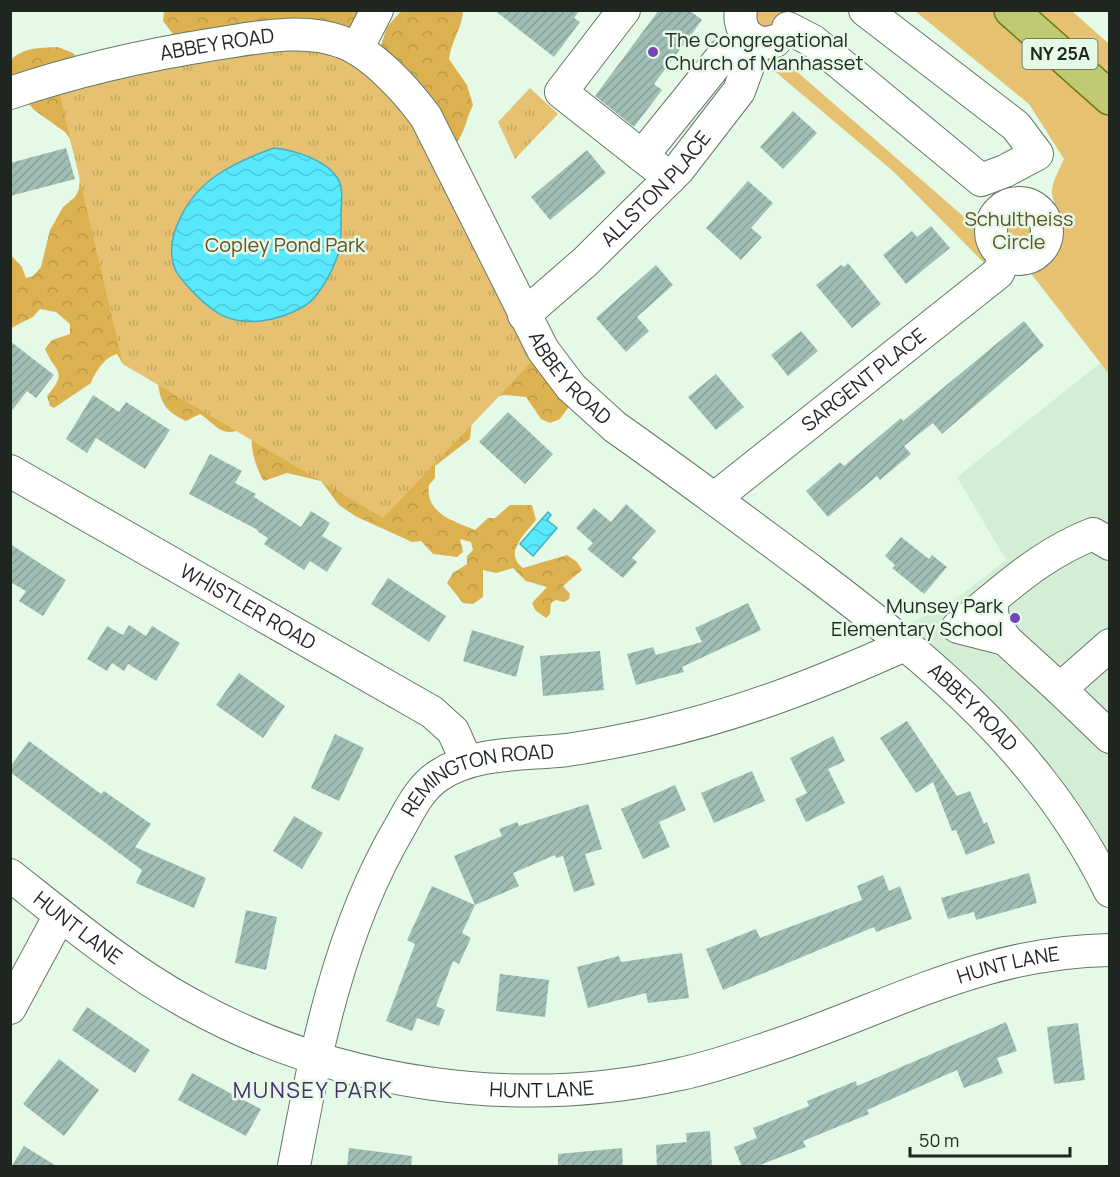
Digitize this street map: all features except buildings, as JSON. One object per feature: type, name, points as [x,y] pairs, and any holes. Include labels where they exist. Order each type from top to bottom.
[{"type":"main road","name":"NY 25A","points":[[1011,10],[1110,98]]},
{"type":"street","points":[[357,49],[377,10]]},
{"type":"street","points":[[624,10],[561,92],[670,178]]},
{"type":"street","points":[[741,10],[740,23],[743,31],[757,42]]},
{"type":"street","points":[[642,156],[725,53],[757,42],[772,42],[778,39],[791,15],[813,41],[981,180],[1005,171],[1037,154],[1016,126],[865,10]]},
{"type":"street","name":"ABBEY ROAD","points":[[10,93],[142,56],[241,40],[291,35],[322,37],[357,49],[402,88],[426,117],[524,315],[550,362],[589,405],[914,650],[966,696],[1023,756],[1075,829],[1110,891]]},
{"type":"street","name":"ALLSTON PLACE","points":[[524,315],[585,262],[670,178],[711,131],[740,91],[750,68],[757,42]]},
{"type":"street","name":"SARGENT PLACE","points":[[715,498],[998,273],[1006,256]]},
{"type":"street","name":"WHISTLER ROAD","points":[[10,471],[432,712],[453,731],[467,762]]},
{"type":"street","name":"REMINGTON ROAD","points":[[294,1167],[314,1059],[349,935],[381,858],[426,787],[448,770],[467,762],[578,748],[646,735],[716,718],[797,692],[914,650],[958,627],[1027,571],[1068,544],[1093,534],[1110,544]]},
{"type":"street","points":[[991,600],[993,620],[1005,639],[1110,736]]},
{"type":"street","points":[[958,627],[1005,639]]},
{"type":"street","points":[[1060,690],[1110,645]]},
{"type":"street","name":"HUNT LANE","points":[[10,875],[60,915],[185,1002],[216,1019],[314,1059],[420,1083],[516,1092],[633,1083],[682,1074],[773,1046],[946,979],[986,967],[1044,955],[1110,950]]},
{"type":"street","points":[[10,1008],[60,915]]},
{"type":"shaded area","name":"Munsey Park Elementary School","points":[[1100,363],[1110,374],[1109,891],[1097,865],[893,631],[948,605],[1006,560],[957,477]]},
{"type":"green space","points":[[164,11],[373,11],[377,57],[387,27],[401,11],[463,11],[449,59],[467,85],[473,105],[455,145],[175,37],[163,21]]},
{"type":"green space","points":[[741,11],[789,11],[790,20],[765,44],[993,242],[998,250],[995,274],[894,172],[753,53]]},
{"type":"green space","points":[[915,11],[1072,11],[1109,44],[1109,374],[1029,271],[1047,262],[1060,242],[1060,224],[1052,190],[1064,159],[1029,104]]},
{"type":"green space","name":"Copley Pond Park","points":[[291,35],[390,77],[543,350],[383,518],[123,364],[56,78]]},
{"type":"green space","points":[[58,47],[73,53],[82,62],[236,431],[225,432],[200,414],[186,421],[174,414],[163,403],[158,384],[123,364],[117,354],[108,358],[91,383],[54,408],[50,406],[47,396],[54,388],[59,376],[45,349],[52,340],[70,334],[70,324],[56,312],[40,309],[33,317],[11,328],[10,254],[22,267],[26,278],[33,276],[41,267],[50,230],[63,207],[75,197],[79,189],[80,177],[70,139],[65,132],[34,110],[11,82],[11,60],[26,50]]},
{"type":"green space","points":[[530,88],[558,114],[515,159],[498,122]]},
{"type":"green space","name":"Schultheiss Circle","points":[[1019,203],[1030,205],[1039,211],[1045,220],[1047,231],[1045,242],[1039,251],[1030,257],[1019,259],[1008,257],[999,251],[993,242],[991,231],[993,220],[999,211],[1008,205]]},
{"type":"green space","points":[[509,324],[573,401],[560,419],[550,423],[541,419],[526,397],[504,395],[486,399]]},
{"type":"green space","points":[[472,420],[470,439],[435,466],[435,478],[429,485],[431,503],[442,515],[475,530],[488,518],[495,518],[510,505],[532,505],[536,520],[515,550],[517,562],[523,568],[567,555],[577,562],[582,570],[563,586],[570,594],[569,599],[564,602],[556,600],[551,603],[550,614],[546,618],[535,610],[532,603],[547,587],[526,581],[513,568],[496,573],[483,570],[483,597],[473,604],[463,603],[447,583],[453,573],[467,564],[467,556],[473,550],[471,542],[460,539],[463,552],[457,557],[433,554],[421,541],[412,542],[355,516],[339,505],[321,481],[287,473],[264,481],[257,466],[252,445],[253,434]]},
{"type":"water","points":[[274,148],[291,151],[318,161],[333,172],[338,179],[342,197],[341,238],[338,255],[324,285],[306,305],[271,319],[234,320],[208,306],[191,290],[175,269],[172,243],[175,230],[188,204],[207,183],[238,163]]},
{"type":"water","points":[[548,512],[551,515],[547,520],[557,528],[533,556],[520,544]]},
{"type":"place","name":"The Congregational Church of Manhasset","points":[[653,52]]},
{"type":"place","name":"Munsey Park Elementary School","points":[[1015,618]]},
{"type":"district","name":"MUNSEY PARK","points":[[313,1090]]}]
